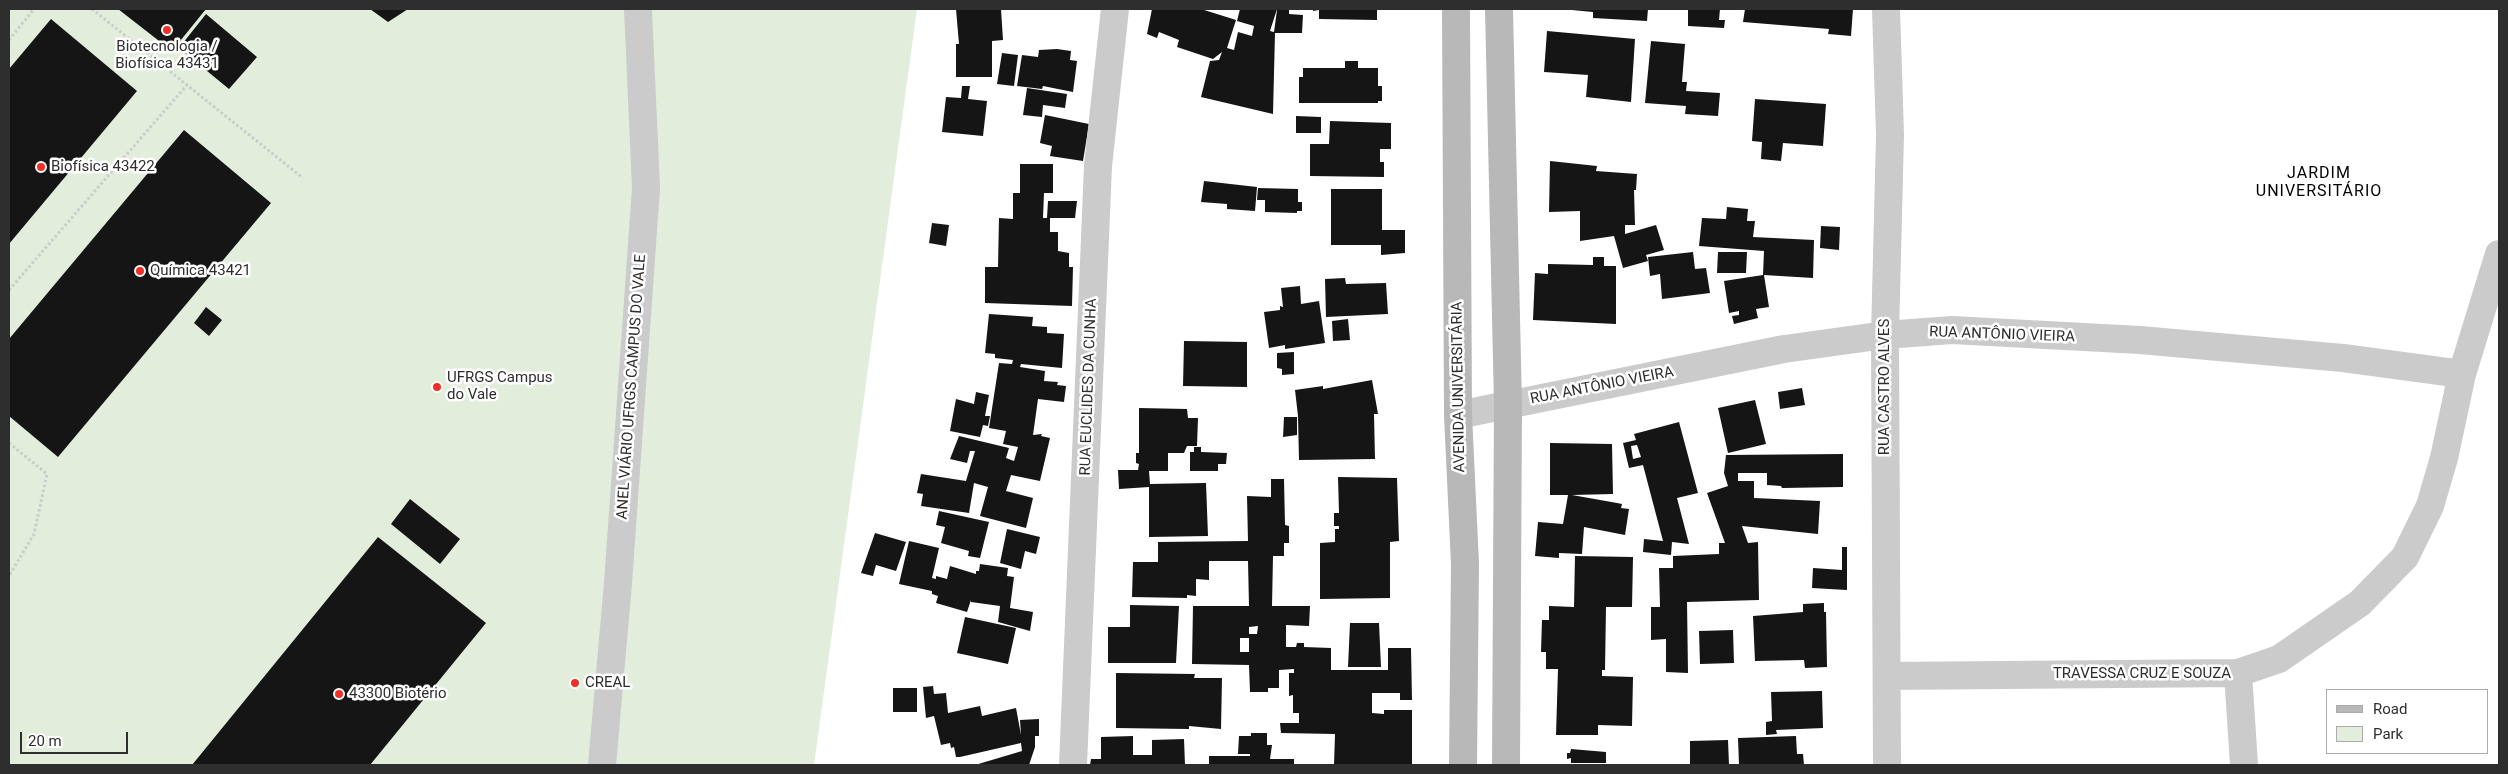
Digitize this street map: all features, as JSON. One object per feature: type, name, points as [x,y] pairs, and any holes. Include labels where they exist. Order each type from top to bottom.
[{"type":"main road","name":"AVENIDA UNIVERSITÁRIA","points":[[1456,9],[1458,415],[1465,564],[1463,765]]},
{"type":"main road","points":[[1499,9],[1508,405],[1506,765]]},
{"type":"street","name":"ANEL VIÁRIO UFRGS CAMPUS DO VALE","points":[[602,765],[618,583],[646,188],[638,9]]},
{"type":"street","name":"RUA EUCLIDES DA CUNHA","points":[[1073,765],[1098,166],[1115,9]]},
{"type":"street","name":"RUA CASTRO ALVES","points":[[1886,9],[1890,135],[1885,335],[1887,765]]},
{"type":"street","name":"TRAVESSA CRUZ E SOUZA","points":[[1886,676],[2238,673],[2279,659],[2360,603],[2405,557],[2430,506],[2444,458],[2462,374],[2499,254]]},
{"type":"street","name":"RUA ANTÔNIO VIEIRA","points":[[1458,415],[1784,349],[1885,335],[1952,330],[2140,340],[2343,358],[2462,374]]},
{"type":"street","points":[[2238,673],[2244,765]]},
{"type":"path","points":[[9,40],[34,9]]},
{"type":"path","points":[[92,9],[303,178]]},
{"type":"path","points":[[9,290],[187,85]]},
{"type":"path","points":[[9,443],[47,474],[34,534],[9,576]]},
{"type":"green space","name":"UFRGS Campus do Vale","points":[[9,9],[917,9],[814,765],[9,765]]},
{"type":"building","name":"Biotecnologia / Biofísica 43431","points":[[118,9],[206,9],[172,51]]},
{"type":"building","points":[[370,9],[408,9],[388,22]]},
{"type":"building","points":[[956,9],[1001,9],[1003,40],[992,41],[992,77],[956,77],[956,44],[959,44]]},
{"type":"building","points":[[1152,9],[1201,9],[1236,20],[1227,48],[1234,50],[1238,32],[1252,36],[1254,26],[1237,21],[1240,9],[1277,9],[1270,31],[1274,32],[1277,10],[1289,9],[1289,14],[1303,15],[1302,33],[1275,33],[1273,114],[1201,97],[1210,61],[1219,60],[1222,52],[1213,59],[1177,47],[1179,40],[1159,32],[1157,38],[1147,34]]},
{"type":"building","points":[[1313,9],[1377,9],[1377,20],[1319,19],[1319,10],[1313,11]]},
{"type":"building","points":[[1561,9],[1648,9],[1647,21],[1593,18],[1593,12]]},
{"type":"building","points":[[1688,9],[1720,9],[1719,20],[1725,20],[1724,28],[1688,26]]},
{"type":"building","points":[[1745,9],[1853,9],[1851,36],[1828,34],[1829,29],[1743,22]]},
{"type":"building","points":[[206,14],[257,57],[229,89],[179,48]]},
{"type":"building","name":"Biofísica 43422","points":[[51,19],[137,91],[9,244],[9,69]]},
{"type":"building","points":[[1547,31],[1635,39],[1631,102],[1586,97],[1588,75],[1544,72]]},
{"type":"building","points":[[1651,41],[1685,44],[1682,82],[1687,82],[1686,91],[1720,93],[1718,116],[1685,114],[1686,106],[1645,103]]},
{"type":"building","points":[[1057,49],[1071,51],[1070,60],[1077,61],[1073,92],[1043,86],[1042,89],[1017,86],[1022,55],[1038,57],[1039,50]]},
{"type":"building","points":[[1002,53],[1018,55],[1014,86],[997,84]]},
{"type":"building","points":[[1345,61],[1358,61],[1358,68],[1378,68],[1378,86],[1382,86],[1382,101],[1378,101],[1378,103],[1299,103],[1299,77],[1303,77],[1303,68],[1345,68]]},
{"type":"building","points":[[962,86],[970,86],[968,99],[987,101],[983,136],[942,132],[946,97],[961,98]]},
{"type":"building","points":[[1027,88],[1067,94],[1065,108],[1043,105],[1042,117],[1023,115]]},
{"type":"building","points":[[1755,99],[1826,104],[1823,146],[1783,143],[1781,161],[1761,159],[1762,142],[1752,141]]},
{"type":"building","points":[[1045,115],[1089,124],[1083,161],[1050,156],[1052,146],[1040,143]]},
{"type":"building","points":[[1296,116],[1321,117],[1321,133],[1296,133]]},
{"type":"building","points":[[1330,121],[1391,123],[1391,149],[1380,149],[1380,162],[1384,162],[1384,177],[1310,176],[1310,144],[1329,144]]},
{"type":"building","name":"Química 43421","points":[[184,130],[271,203],[58,457],[9,416],[9,339]]},
{"type":"building","points":[[1550,161],[1597,166],[1596,171],[1637,174],[1636,190],[1634,190],[1635,225],[1625,225],[1625,234],[1656,225],[1664,250],[1646,255],[1648,261],[1623,268],[1614,236],[1580,241],[1580,211],[1549,212]]},
{"type":"building","points":[[1020,164],[1053,164],[1053,193],[1044,193],[1043,218],[1047,218],[1048,201],[1077,201],[1075,218],[1050,218],[1050,232],[1058,232],[1058,251],[1069,253],[1069,267],[1073,267],[1072,306],[985,303],[985,267],[998,267],[999,218],[1013,219],[1013,193],[1020,193]]},
{"type":"building","points":[[1204,181],[1257,187],[1255,211],[1227,209],[1227,204],[1201,202]]},
{"type":"building","points":[[1258,188],[1298,189],[1298,202],[1302,202],[1302,211],[1297,211],[1297,213],[1265,212],[1265,200],[1257,200]]},
{"type":"building","points":[[1331,189],[1382,189],[1382,230],[1405,230],[1405,253],[1381,255],[1381,245],[1331,245]]},
{"type":"building","points":[[1727,207],[1748,209],[1747,221],[1755,221],[1753,237],[1814,240],[1813,278],[1764,275],[1769,307],[1756,309],[1758,318],[1734,324],[1732,316],[1739,315],[1739,311],[1729,313],[1724,281],[1763,275],[1764,251],[1699,246],[1702,218],[1726,219]]},
{"type":"building","points":[[932,223],[949,225],[946,246],[929,243]]},
{"type":"building","points":[[1821,226],[1840,227],[1839,250],[1820,248]]},
{"type":"building","points":[[1693,252],[1695,269],[1706,268],[1710,293],[1662,299],[1660,274],[1650,276],[1648,257]]},
{"type":"building","points":[[1718,252],[1747,252],[1746,273],[1717,273]]},
{"type":"building","points":[[1593,257],[1604,257],[1604,266],[1616,266],[1616,324],[1533,320],[1535,273],[1548,274],[1548,264],[1593,265]]},
{"type":"building","points":[[1345,278],[1346,284],[1386,283],[1388,314],[1326,317],[1325,279]]},
{"type":"building","points":[[1300,286],[1301,304],[1319,301],[1325,343],[1285,349],[1285,345],[1269,348],[1264,312],[1280,310],[1280,306],[1283,307],[1281,288]]},
{"type":"building","points":[[206,307],[222,320],[209,336],[194,323]]},
{"type":"building","points":[[989,314],[1033,317],[1032,326],[1047,327],[1047,333],[1064,334],[1062,368],[1021,364],[1020,367],[1045,371],[1044,381],[1058,382],[1057,385],[1066,386],[1064,402],[1038,399],[1033,435],[1042,434],[1041,436],[1050,438],[1040,481],[1011,475],[1006,491],[1033,498],[1026,528],[980,516],[988,487],[974,483],[969,513],[921,506],[923,494],[917,493],[921,474],[966,481],[975,451],[970,451],[967,463],[950,459],[959,436],[1009,448],[1006,458],[1014,461],[1018,447],[1003,444],[1006,431],[989,428],[999,363],[1012,364],[1013,360],[995,358],[995,354],[985,353]]},
{"type":"building","points":[[1348,319],[1350,340],[1333,341],[1332,321]]},
{"type":"building","points":[[1184,341],[1247,342],[1247,387],[1183,386]]},
{"type":"building","points":[[1294,352],[1294,374],[1282,375],[1282,369],[1277,368],[1277,353]]},
{"type":"building","points":[[1372,380],[1378,414],[1374,414],[1375,459],[1299,460],[1298,416],[1295,390],[1323,386],[1323,389]]},
{"type":"building","points":[[1802,388],[1805,405],[1780,409],[1778,392]]},
{"type":"building","points":[[976,392],[989,395],[985,416],[990,416],[988,426],[983,425],[980,437],[950,431],[956,399],[974,404]]},
{"type":"building","points":[[1755,400],[1766,444],[1728,453],[1718,408]]},
{"type":"building","points":[[1139,408],[1187,409],[1188,418],[1198,418],[1197,446],[1187,446],[1184,453],[1168,453],[1168,471],[1149,471],[1150,484],[1206,483],[1208,536],[1149,537],[1149,487],[1119,489],[1118,470],[1138,470],[1139,464],[1136,463],[1136,453],[1139,453]]},
{"type":"building","points":[[1284,417],[1297,417],[1297,435],[1283,437]]},
{"type":"building","points":[[1679,422],[1698,493],[1677,498],[1689,544],[1672,542],[1671,555],[1643,552],[1644,539],[1663,541],[1643,465],[1629,468],[1623,443],[1636,440],[1634,434]],"holes":[[[1637,445],[1641,457],[1633,459],[1631,446]]]},
{"type":"building","points":[[1550,443],[1612,444],[1613,494],[1572,495],[1622,504],[1621,508],[1629,509],[1625,535],[1584,527],[1582,554],[1559,553],[1559,558],[1535,556],[1538,522],[1563,524],[1568,495],[1550,495]]},
{"type":"building","points":[[1194,447],[1201,447],[1201,452],[1227,453],[1226,464],[1218,464],[1218,471],[1190,471],[1190,452],[1194,452]]},
{"type":"building","points":[[1843,454],[1843,487],[1782,488],[1781,486],[1767,485],[1767,473],[1738,473],[1738,481],[1754,481],[1754,498],[1820,501],[1818,534],[1742,526],[1748,543],[1758,542],[1759,600],[1687,602],[1688,673],[1666,672],[1666,639],[1651,640],[1651,607],[1660,607],[1659,568],[1673,568],[1673,556],[1719,554],[1719,543],[1725,543],[1707,493],[1728,486],[1724,473],[1726,455]]},
{"type":"building","points":[[1338,477],[1397,478],[1399,541],[1390,542],[1390,598],[1320,599],[1320,543],[1335,542],[1335,529],[1339,529],[1339,526],[1334,526],[1334,513],[1339,513]]},
{"type":"building","points":[[1271,479],[1284,479],[1285,525],[1289,526],[1289,543],[1284,543],[1284,556],[1273,556],[1272,606],[1310,606],[1309,626],[1286,625],[1286,647],[1296,647],[1297,643],[1304,643],[1304,647],[1331,648],[1331,670],[1388,670],[1388,648],[1411,648],[1412,700],[1400,700],[1400,693],[1372,693],[1372,713],[1384,714],[1384,710],[1412,710],[1412,765],[1334,765],[1335,734],[1281,733],[1280,723],[1299,723],[1299,713],[1293,713],[1293,695],[1289,696],[1289,673],[1294,673],[1294,669],[1279,670],[1279,688],[1268,688],[1268,692],[1250,692],[1249,665],[1192,664],[1193,606],[1249,606],[1248,561],[1209,561],[1209,580],[1196,579],[1196,596],[1187,595],[1187,598],[1132,597],[1133,562],[1158,562],[1158,542],[1248,541],[1247,496],[1271,497]],"holes":[[[1258,626],[1257,634],[1249,634],[1249,627]],[[1240,638],[1249,638],[1249,652],[1240,652]]]},
{"type":"building","points":[[410,499],[460,539],[440,564],[391,524]]},
{"type":"building","points":[[939,511],[989,522],[980,558],[968,556],[969,551],[941,543],[945,527],[936,525]]},
{"type":"building","points":[[1007,529],[1040,537],[1036,554],[1025,551],[1021,569],[1000,563]]},
{"type":"building","points":[[875,533],[906,542],[896,571],[876,565],[873,576],[861,573]]},
{"type":"building","name":"43300 Biotério","points":[[378,537],[486,623],[370,765],[192,765]]},
{"type":"building","points":[[909,541],[939,548],[932,578],[936,579],[936,576],[947,579],[950,566],[976,574],[976,571],[979,571],[980,564],[1008,568],[1007,576],[1014,577],[1010,608],[1033,612],[1030,631],[998,622],[1000,606],[971,602],[971,600],[967,612],[936,603],[938,596],[932,594],[932,591],[899,584]]},
{"type":"building","points":[[1842,547],[1847,547],[1847,590],[1812,588],[1813,568],[1842,570]]},
{"type":"building","points":[[1575,556],[1633,557],[1632,607],[1606,607],[1605,670],[1602,670],[1602,676],[1633,677],[1632,726],[1598,725],[1598,735],[1556,735],[1558,669],[1546,669],[1546,652],[1541,652],[1542,620],[1549,620],[1549,606],[1574,607]]},
{"type":"building","points":[[1824,603],[1824,612],[1826,612],[1827,667],[1805,668],[1804,660],[1755,661],[1753,616],[1803,612],[1803,604]]},
{"type":"building","points":[[1130,605],[1179,606],[1176,663],[1108,663],[1108,627],[1130,627]]},
{"type":"building","points":[[965,617],[1016,628],[1008,664],[957,653]]},
{"type":"building","points":[[1350,623],[1379,623],[1381,667],[1348,667]]},
{"type":"building","points":[[1733,630],[1734,663],[1700,664],[1699,631]]},
{"type":"building","points":[[1116,673],[1195,674],[1194,678],[1222,678],[1221,729],[1189,726],[1189,729],[1116,728]]},
{"type":"building","points":[[933,686],[934,694],[946,693],[948,713],[980,706],[982,716],[1016,708],[1021,735],[1020,720],[1039,719],[1039,736],[1035,736],[1035,747],[1029,765],[975,765],[1022,751],[1021,743],[960,757],[956,757],[954,747],[951,748],[950,743],[941,745],[934,716],[926,718],[923,687]]},
{"type":"building","points":[[893,688],[917,688],[917,712],[893,712]]},
{"type":"building","points":[[1822,691],[1823,728],[1776,730],[1777,734],[1766,735],[1766,722],[1772,721],[1771,692]]},
{"type":"building","points":[[1251,733],[1267,733],[1267,745],[1272,745],[1270,759],[1294,759],[1294,765],[1209,765],[1209,756],[1250,756],[1250,754],[1238,754],[1239,736],[1251,736]]},
{"type":"building","points":[[1133,736],[1133,755],[1152,755],[1152,740],[1184,739],[1185,765],[1090,765],[1091,759],[1101,759],[1101,737]]},
{"type":"building","points":[[1796,736],[1797,754],[1803,754],[1804,765],[1739,765],[1738,738]]},
{"type":"building","points":[[1728,740],[1729,765],[1690,765],[1690,741]]},
{"type":"building","points":[[1571,749],[1606,752],[1606,763],[1571,763],[1571,758],[1567,759],[1567,753],[1570,753]]},
{"type":"place","name":"Biotecnologia / Biofísica 43431","points":[[167,30]]},
{"type":"place","name":"Biofísica 43422","points":[[41,167]]},
{"type":"place","name":"Química 43421","points":[[140,271]]},
{"type":"place","name":"UFRGS Campus do Vale","points":[[437,387]]},
{"type":"place","name":"CREAL","points":[[575,683]]},
{"type":"place","name":"43300 Biotério","points":[[339,694]]},
{"type":"district","name":"JARDIM UNIVERSITÁRIO","points":[[2319,183]]}]
